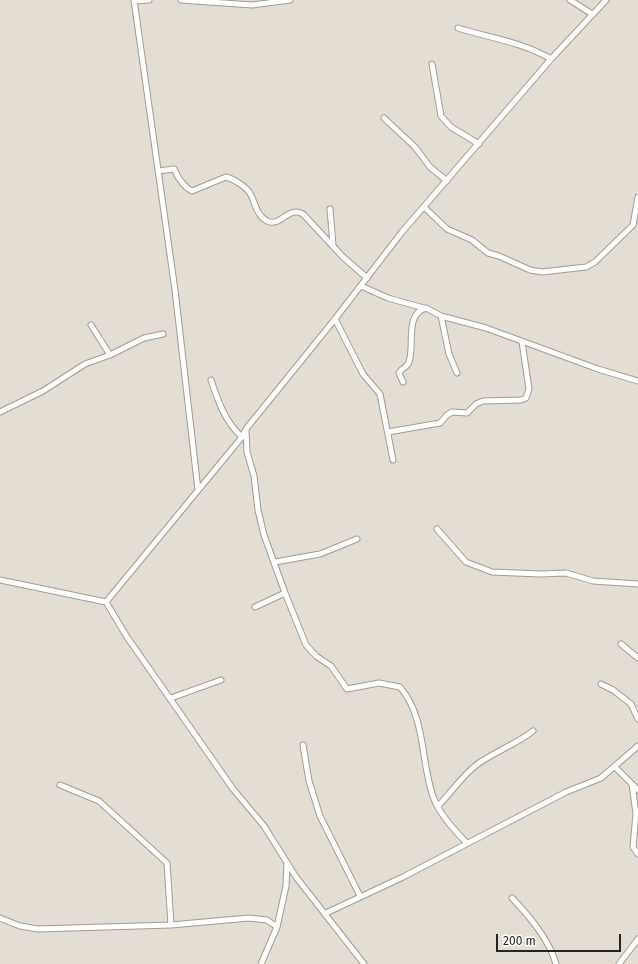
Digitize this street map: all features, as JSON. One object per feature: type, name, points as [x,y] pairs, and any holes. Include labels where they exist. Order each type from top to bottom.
[{"type":"street","points":[[149,0],[134,0],[175,290],[198,490]]},
{"type":"street","points":[[181,0],[252,5],[290,0]]},
{"type":"street","points":[[570,0],[592,14]]},
{"type":"street","points":[[106,602],[242,437],[246,428],[336,319],[398,238],[480,144],[551,59],[606,0]]},
{"type":"street","points":[[458,28],[516,44],[538,52],[551,59]]},
{"type":"street","points":[[432,64],[441,116],[451,127],[480,144]]},
{"type":"street","points":[[384,118],[415,147],[430,166],[447,181]]},
{"type":"street","points":[[158,171],[174,169],[178,177],[192,191],[226,177],[231,178],[249,192],[261,216],[267,221],[275,222],[291,212],[298,211],[367,278]]},
{"type":"street","points":[[424,207],[447,229],[472,240],[488,253],[499,256],[530,270],[542,272],[586,267],[595,262],[633,225],[638,197]]},
{"type":"street","points":[[330,209],[333,245]]},
{"type":"street","points":[[361,286],[388,298],[424,308],[441,316],[471,324],[638,381]]},
{"type":"street","points":[[403,382],[399,373],[410,362],[413,322],[424,308]]},
{"type":"street","points":[[441,316],[449,354],[457,373]]},
{"type":"street","points":[[336,319],[363,374],[380,394],[393,460]]},
{"type":"street","points":[[91,325],[110,355]]},
{"type":"street","points":[[0,412],[43,391],[85,364],[110,355],[144,338],[163,334]]},
{"type":"street","points":[[388,432],[440,423],[452,412],[467,413],[476,404],[483,400],[521,400],[526,398],[529,389],[524,365],[522,342]]},
{"type":"street","points":[[211,380],[218,403],[231,427],[242,437]]},
{"type":"street","points":[[246,428],[247,452],[254,476],[258,510],[264,534],[306,645],[316,656],[331,666],[346,689],[379,683],[398,686],[404,691],[417,718],[430,785],[438,806],[456,832],[467,843]]},
{"type":"street","points":[[437,529],[466,562],[492,572],[540,574],[566,573],[593,581],[638,584]]},
{"type":"street","points":[[275,562],[327,552],[357,539]]},
{"type":"street","points":[[0,580],[106,602],[127,637],[233,789],[264,826],[296,877],[326,913],[364,964]]},
{"type":"street","points":[[255,607],[286,593]]},
{"type":"street","points":[[621,644],[638,658]]},
{"type":"street","points":[[171,698],[221,680]]},
{"type":"street","points":[[601,684],[627,701],[635,710],[638,719]]},
{"type":"street","points":[[438,806],[463,777],[478,764],[495,753],[519,742],[533,731]]},
{"type":"street","points":[[303,745],[309,781],[320,816],[360,896]]},
{"type":"street","points":[[326,913],[566,792],[589,784],[615,767],[638,746]]},
{"type":"street","points":[[615,767],[638,790]]},
{"type":"street","points":[[632,784],[636,814],[632,847],[638,854]]},
{"type":"street","points":[[60,785],[99,801],[167,863],[171,925]]},
{"type":"street","points":[[261,964],[277,927],[286,886],[287,862]]},
{"type":"street","points":[[512,898],[529,916],[543,938],[556,964]]},
{"type":"street","points":[[0,918],[20,926],[38,929],[171,925],[248,918],[267,920],[277,927]]},
{"type":"street","points":[[620,964],[638,939]]}]
